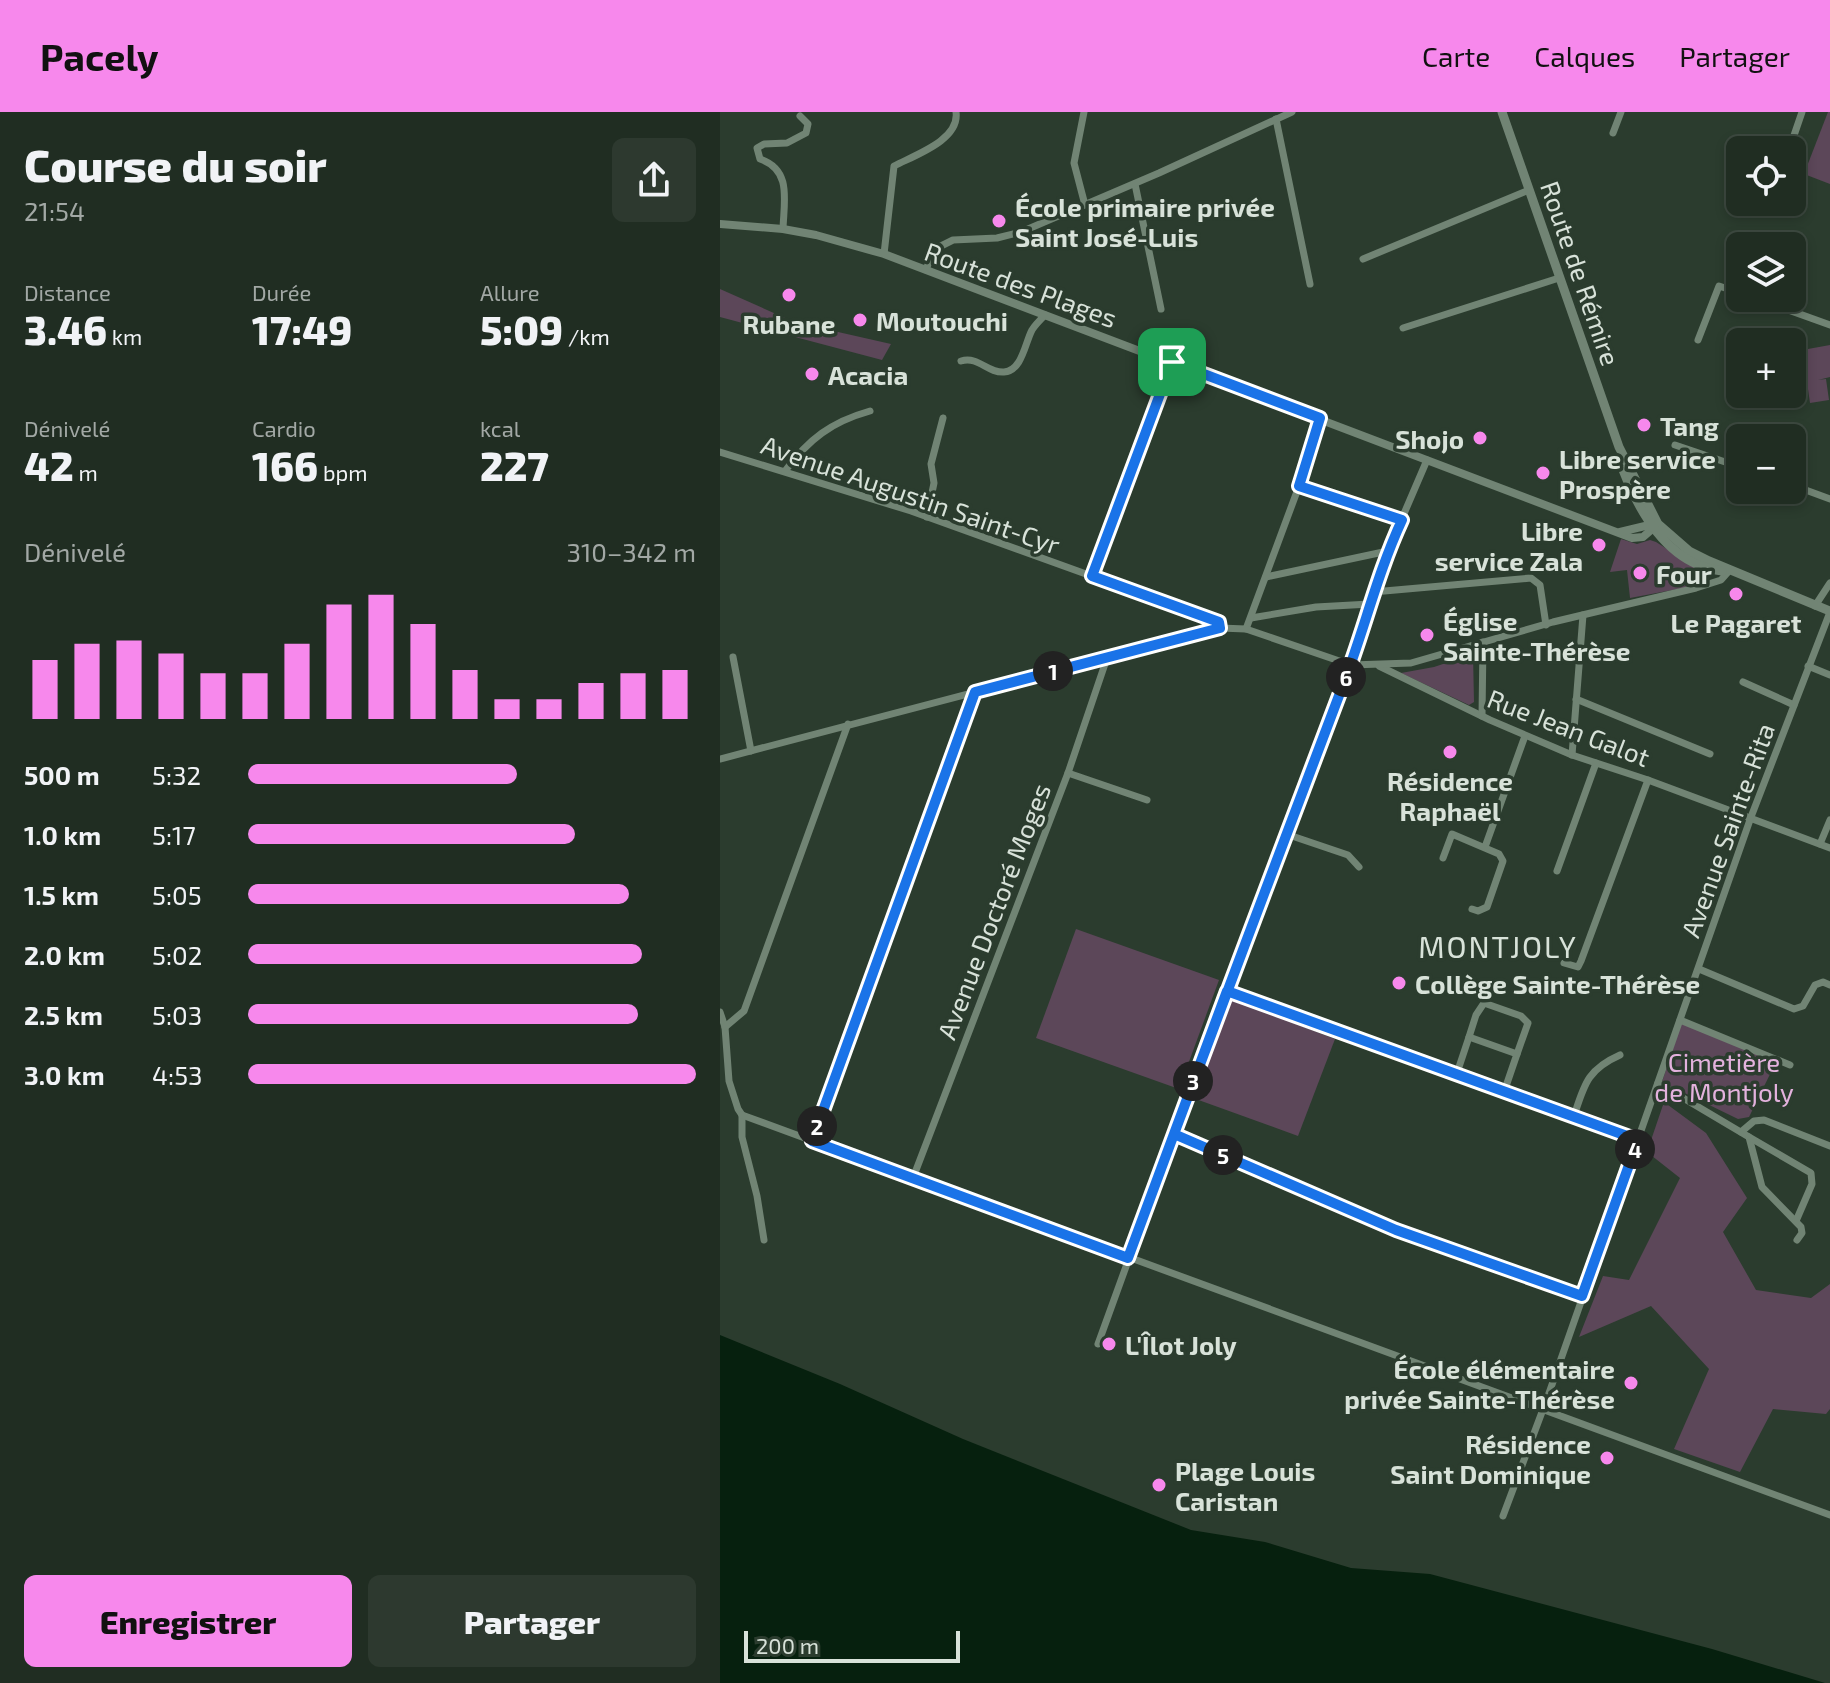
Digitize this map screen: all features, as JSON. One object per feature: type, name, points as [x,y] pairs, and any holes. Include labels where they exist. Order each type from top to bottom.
[{"type":"main road","name":"Route de Rémire","points":[[1502,112],[1619,447],[1656,526],[1689,551],[1725,569]]},
{"type":"main road","name":"Route de Rémire","points":[[1619,447],[1621,464],[1639,509],[1676,551],[1709,569],[1725,569]]},
{"type":"main road","points":[[1725,569],[1830,612]]},
{"type":"street","points":[[884,254],[894,166],[950,133],[957,121],[956,112]]},
{"type":"street","points":[[1084,112],[1074,163],[1085,205]]},
{"type":"street","points":[[926,270],[931,256],[939,247],[953,240],[997,238],[1021,232],[1135,184],[1291,112]]},
{"type":"street","points":[[1613,133],[1621,112]]},
{"type":"street","points":[[1794,136],[1802,112]]},
{"type":"street","points":[[783,229],[783,181],[780,172],[771,163],[760,159],[757,148],[764,144],[787,143],[806,133],[808,124],[800,116]]},
{"type":"street","points":[[1276,119],[1310,284]]},
{"type":"street","points":[[1135,184],[1161,309]]},
{"type":"street","points":[[1363,259],[1529,190]]},
{"type":"street","name":"Route des Plages","points":[[720,224],[783,229],[846,242],[884,254],[1636,539],[1656,526]]},
{"type":"street","points":[[1403,328],[1559,278]]},
{"type":"street","points":[[1698,340],[1719,286],[1726,288]]},
{"type":"street","points":[[1794,312],[1830,325]]},
{"type":"street","points":[[961,361],[973,359],[995,371],[1013,369],[1032,329],[1045,315]]},
{"type":"street","points":[[1092,576],[1172,362]]},
{"type":"street","points":[[785,471],[813,439],[833,424],[870,411]]},
{"type":"street","points":[[927,517],[934,483],[931,464],[943,418]]},
{"type":"street","points":[[1246,629],[1299,486],[1320,418]]},
{"type":"street","points":[[1675,445],[1726,462]]},
{"type":"street","name":"Avenue Augustin Saint-Cyr","points":[[720,452],[927,517],[1219,622],[1220,628]]},
{"type":"street","points":[[1098,1344],[1351,665],[1388,551],[1427,460]]},
{"type":"street","points":[[1299,486],[1402,520]]},
{"type":"street","points":[[1806,490],[1830,499]]},
{"type":"street","points":[[1634,529],[1641,520],[1639,509]]},
{"type":"street","name":"Route des Plages","points":[[1614,531],[1656,526]]},
{"type":"street","points":[[1266,577],[1388,551]]},
{"type":"street","points":[[1696,588],[1709,569]]},
{"type":"street","points":[[720,759],[1220,628],[1246,629],[1351,665],[1419,661],[1583,615],[1696,588],[1721,580],[1725,569]]},
{"type":"street","points":[[1373,592],[1531,578],[1540,585],[1546,625]]},
{"type":"street","points":[[1815,606],[1830,583]]},
{"type":"street","points":[[1251,618],[1330,605],[1370,604]]},
{"type":"street","name":"Avenue Sainte-Rita","points":[[1503,1516],[1751,817],[1830,612]]},
{"type":"street","points":[[1572,755],[1583,615]]},
{"type":"street","points":[[1482,716],[1483,642]]},
{"type":"street","points":[[733,657],[751,751]]},
{"type":"street","name":"Avenue Doctoré Moges","points":[[913,1178],[1068,773],[1107,658]]},
{"type":"street","name":"Rue Jean Galot","points":[[1377,665],[1525,736],[1572,755],[1830,848]]},
{"type":"street","points":[[1808,666],[1830,675]]},
{"type":"street","points":[[1743,682],[1794,705]]},
{"type":"street","points":[[812,1141],[975,692]]},
{"type":"street","points":[[1576,699],[1710,754]]},
{"type":"street","points":[[725,1027],[744,1011],[848,724]]},
{"type":"street","points":[[1485,847],[1525,736]]},
{"type":"street","points":[[1557,871],[1596,763]]},
{"type":"street","points":[[1068,773],[1147,800]]},
{"type":"street","points":[[1564,963],[1578,967],[1581,961],[1648,780]]},
{"type":"street","points":[[1820,844],[1830,820]]},
{"type":"street","points":[[1286,834],[1348,855],[1359,867]]},
{"type":"street","points":[[1443,858],[1452,834],[1499,854],[1503,861],[1487,907],[1478,911],[1472,909]]},
{"type":"street","points":[[1699,969],[1796,1009],[1804,1005],[1815,985],[1823,982],[1830,985]]},
{"type":"street","points":[[1227,991],[1573,1119],[1638,1140]]},
{"type":"street","points":[[1456,1076],[1482,1004],[1509,1012],[1526,1018],[1528,1023],[1504,1092]]},
{"type":"street","points":[[720,1012],[725,1027],[729,1081],[742,1115],[742,1137],[764,1240]]},
{"type":"street","points":[[1680,1020],[1790,1065]]},
{"type":"street","points":[[1469,1037],[1517,1054]]},
{"type":"street","points":[[1573,1119],[1586,1080],[1602,1063],[1620,1055]]},
{"type":"street","points":[[1656,1087],[1811,1173],[1812,1184],[1796,1221]]},
{"type":"street","points":[[742,1115],[1830,1515]]},
{"type":"street","points":[[1741,1132],[1754,1121],[1764,1120],[1830,1146]]},
{"type":"street","points":[[1174,1134],[1396,1230],[1582,1296]]},
{"type":"street","points":[[1749,1137],[1762,1187],[1803,1231],[1797,1240]]},
{"type":"green space","points":[[1830,112],[1830,184],[1806,175]]},
{"type":"green space","points":[[720,289],[794,322],[891,344],[882,360],[720,317]]},
{"type":"green space","points":[[1830,345],[1830,377],[1818,380],[1826,379],[1829,400],[1810,403],[1806,382],[1806,349]]},
{"type":"green space","points":[[1621,539],[1637,544],[1650,540],[1656,542],[1702,574],[1694,586],[1630,598],[1627,570],[1610,572]]},
{"type":"green space","points":[[1473,654],[1474,702],[1469,705],[1401,673],[1434,667]]},
{"type":"green space","points":[[1076,929],[1219,980],[1179,1089],[1036,1038]]},
{"type":"green space","points":[[1231,999],[1335,1039],[1298,1136],[1193,1098]]},
{"type":"green space","name":"Cimetière de Montjoly","points":[[1682,1021],[1776,1062],[1749,1117],[1738,1119],[1662,1082]]},
{"type":"green space","points":[[1664,1102],[1706,1133],[1747,1198],[1723,1232],[1756,1290],[1811,1298],[1830,1284],[1830,1409],[1826,1414],[1773,1409],[1740,1472],[1674,1449],[1709,1369],[1651,1306],[1579,1337],[1603,1276],[1629,1280],[1680,1178],[1647,1152]]},
{"type":"shaded area","points":[[720,1335],[963,1439],[1191,1530],[1265,1542],[1351,1568],[1430,1574],[1712,1649],[1825,1683],[720,1683]]},
{"type":"place","name":"École primaire privée Saint José-Luis","points":[[999,221]]},
{"type":"place","name":"Rubane","points":[[789,295]]},
{"type":"place","name":"Moutouchi","points":[[860,320]]},
{"type":"place","name":"Acacia","points":[[812,374]]},
{"type":"place","name":"Tang","points":[[1644,425]]},
{"type":"place","name":"Shojo","points":[[1480,438]]},
{"type":"place","name":"Libre service Prospère","points":[[1543,473]]},
{"type":"place","name":"Libre service Zala","points":[[1599,545]]},
{"type":"place","name":"Four","points":[[1640,573]]},
{"type":"place","name":"Le Pagaret","points":[[1736,594]]},
{"type":"place","name":"Église Sainte-Thérèse","points":[[1427,635]]},
{"type":"place","name":"Résidence Raphaël","points":[[1450,752]]},
{"type":"place","name":"Collège Sainte-Thérèse","points":[[1399,983]]},
{"type":"place","name":"L'Îlot Joly","points":[[1109,1344]]},
{"type":"place","name":"École élémentaire privée Sainte-Thérèse","points":[[1631,1383]]},
{"type":"place","name":"Résidence Saint Dominique","points":[[1607,1458]]},
{"type":"place","name":"Plage Louis Caristan","points":[[1159,1485]]},
{"type":"district","name":"MONTJOLY","points":[[1498,946]]},
{"type":"route","points":[[1172,362],[1092,576],[1219,622],[1220,628],[975,692],[812,1141],[1128,1258],[1227,991],[1456,1076],[1504,1092],[1573,1119],[1638,1140],[1582,1296],[1396,1230],[1174,1134],[1235,971],[1351,665],[1373,592],[1402,520],[1299,486],[1320,418],[1172,362]]}]
